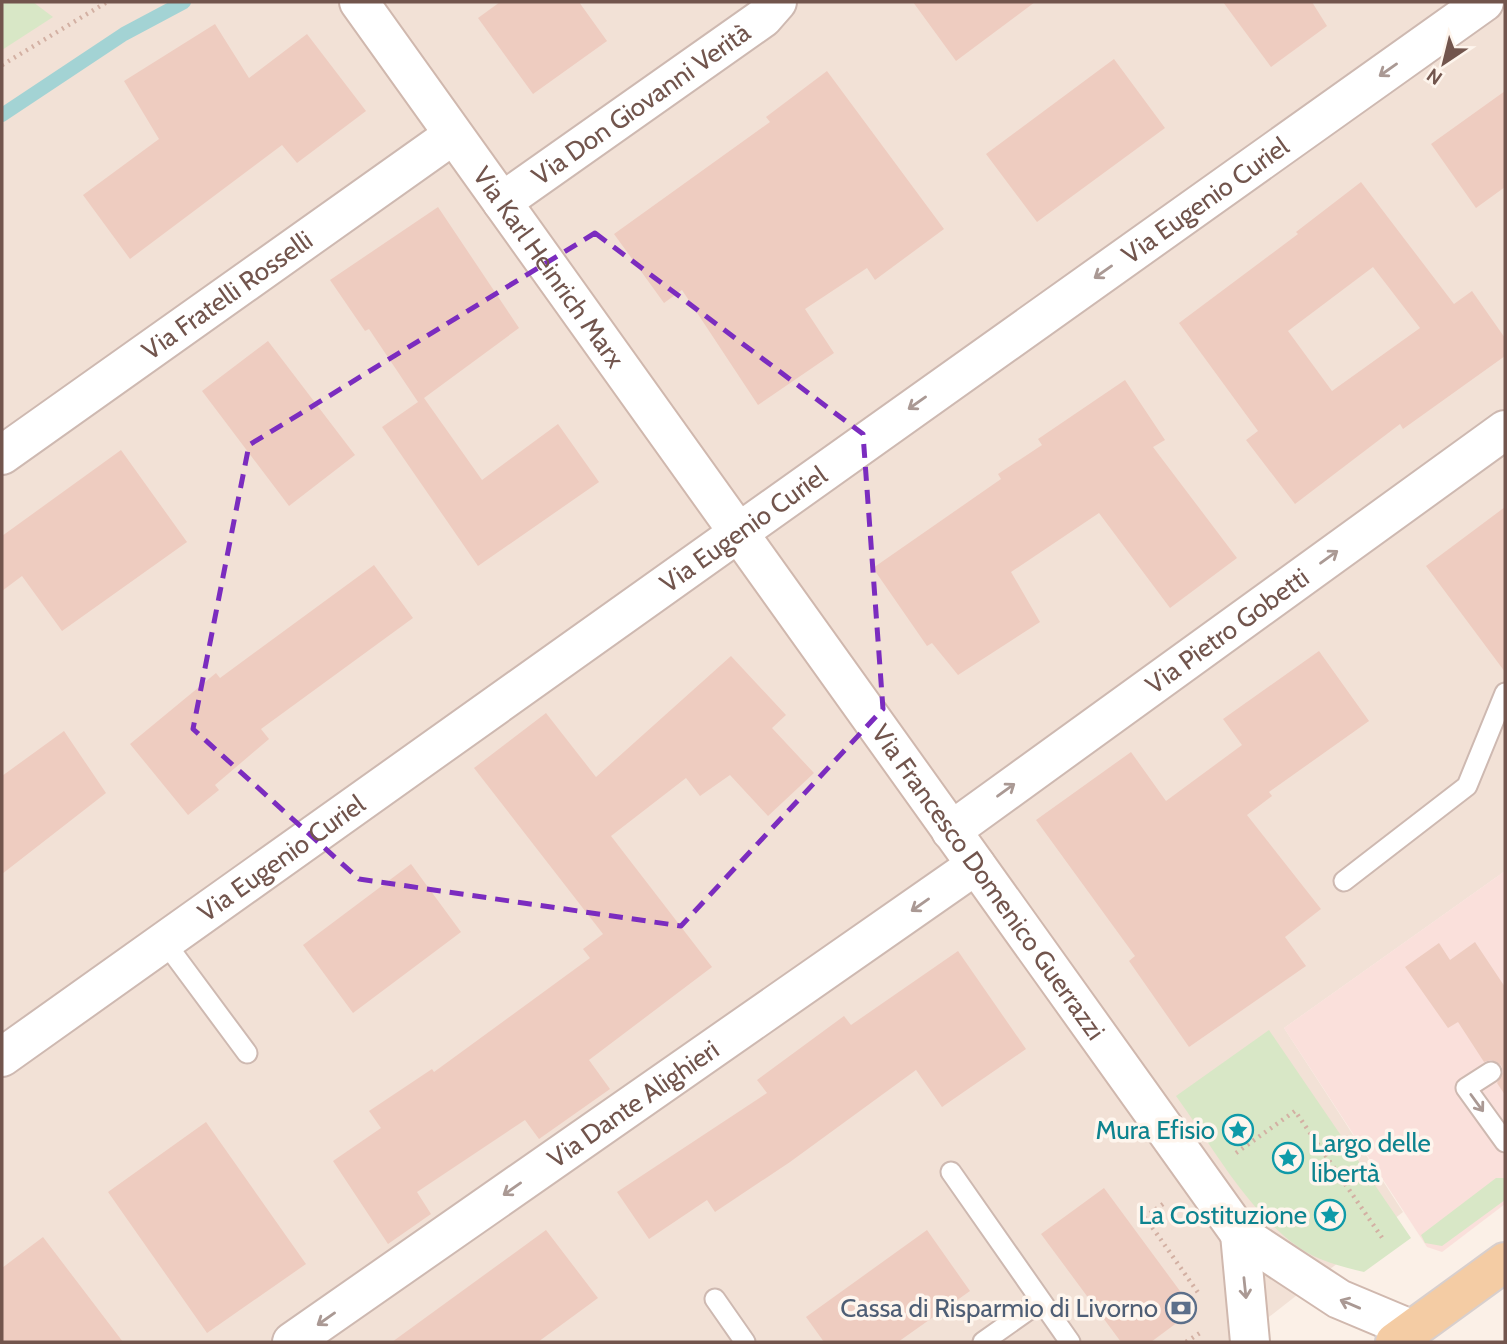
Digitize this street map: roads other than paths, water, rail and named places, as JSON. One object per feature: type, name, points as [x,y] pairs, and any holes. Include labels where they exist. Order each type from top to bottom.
[{"type":"main road","points":[[1404,1336],[1505,1262]]},
{"type":"street","name":"Via Karl Heinrich Marx","points":[[359,2],[737,531]]},
{"type":"street","name":"Via Don Giovanni Verità","points":[[502,202],[763,18],[777,2]]},
{"type":"street","name":"Via Eugenio Curiel","points":[[2,1057],[737,531],[1484,2]]},
{"type":"street","name":"Via Fratelli Rosselli","points":[[2,455],[453,135]]},
{"type":"street","name":"Via Pietro Gobetti","points":[[951,831],[1505,430]]},
{"type":"street","name":"Via Francesco Domenico Guerrazzi","points":[[737,531],[1240,1234],[1339,1299],[1404,1336]]},
{"type":"street","name":"Via Dante Alighieri","points":[[292,1342],[976,865]]},
{"type":"street","points":[[1240,1234],[1250,1342]]},
{"type":"lane","points":[[1344,881],[1467,786],[1505,693]]},
{"type":"lane","points":[[164,941],[247,1053]]},
{"type":"lane","points":[[1491,1072],[1466,1088],[1505,1142]]},
{"type":"lane","points":[[951,1172],[1070,1342]]},
{"type":"lane","points":[[715,1299],[745,1342]]},
{"type":"lane","points":[[983,1342],[1041,1301]]},
{"type":"waterway","points":[[2,115],[124,34],[184,2]]},
{"type":"place","name":"Mura Efisio","points":[[1238,1130]]},
{"type":"place","name":"Largo delle libertà","points":[[1288,1158]]},
{"type":"place","name":"La Costituzione","points":[[1330,1215]]},
{"type":"place","name":"Cassa di Risparmio di Livorno","points":[[1181,1308]]}]
